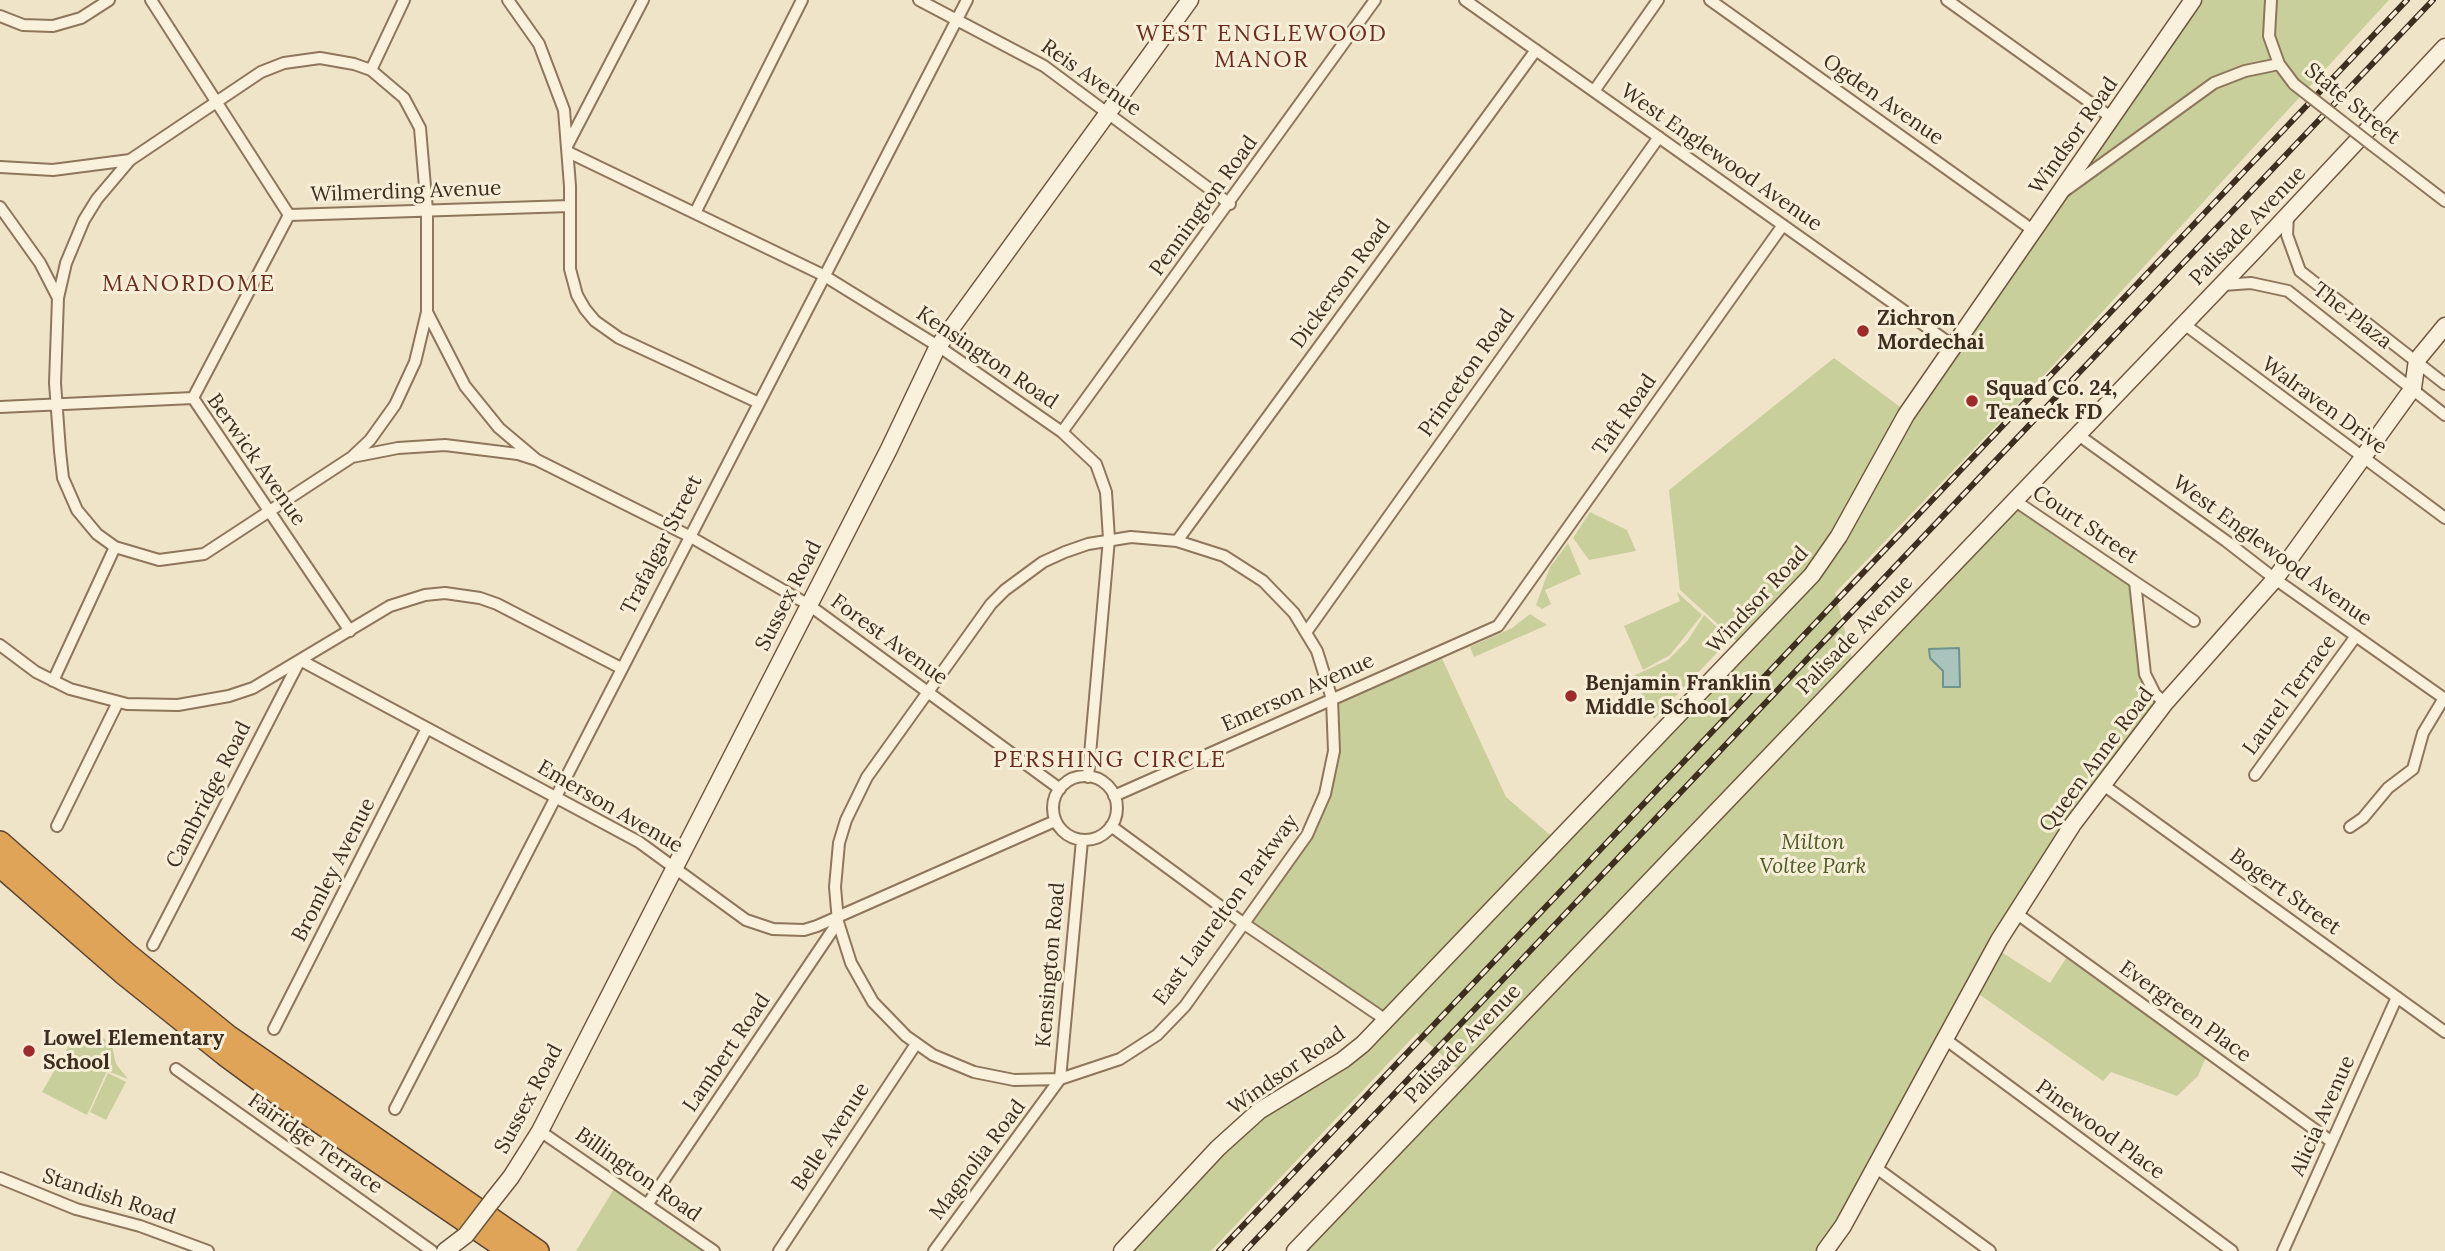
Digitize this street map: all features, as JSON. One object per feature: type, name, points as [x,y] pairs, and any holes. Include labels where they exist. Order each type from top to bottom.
[{"type":"highway","points":[[0,842],[126,954],[227,1035],[538,1251]]},
{"type":"highway","points":[[0,866],[125,975],[225,1055],[509,1251]]},
{"type":"street","points":[[0,16],[23,25],[52,26],[81,18],[109,0]]},
{"type":"street","name":"Wilmerding Avenue","points":[[151,0],[289,215],[570,206]]},
{"type":"street","points":[[371,71],[404,0]]},
{"type":"street","points":[[508,0],[525,22],[549,64],[564,110],[572,281],[581,302],[595,321],[619,338],[757,402]]},
{"type":"street","points":[[567,149],[643,0]]},
{"type":"street","points":[[695,213],[802,0]]},
{"type":"street","name":"Reis Avenue","points":[[919,0],[1044,66],[1230,204]]},
{"type":"street","name":"Trafalgar Street","points":[[395,1109],[757,402],[967,0]]},
{"type":"street","name":"Sussex Road","points":[[446,1251],[466,1235],[511,1177],[540,1131],[938,346],[1189,0]]},
{"type":"street","name":"Pennington Road","points":[[1062,432],[1230,204],[1375,0]]},
{"type":"street","name":"West Englewood Avenue","points":[[1465,0],[1955,347]]},
{"type":"street","points":[[1594,91],[1658,0]]},
{"type":"street","name":"Ogden Avenue","points":[[1710,0],[2034,231]]},
{"type":"street","points":[[1947,0],[2112,118]]},
{"type":"street","points":[[2271,0],[2269,36],[2279,64]]},
{"type":"street","name":"Windsor Road","points":[[1122,1251],[1240,1128],[1281,1096],[1343,1060],[1386,1020],[1812,575],[1839,537],[1894,433],[2189,2]]},
{"type":"street","name":"Palisade Avenue","points":[[1294,1251],[2184,324],[2445,47]]},
{"type":"street","name":"Dickerson Road","points":[[1177,541],[1536,50]]},
{"type":"street","points":[[302,59],[337,59],[371,71],[394,87],[414,113],[424,144],[427,312],[415,362],[401,394],[383,423],[352,457],[219,547],[190,558],[159,560],[115,547],[86,524],[68,494],[55,405],[58,298],[69,254],[97,198],[130,160],[215,101],[267,69],[302,59]]},
{"type":"street","name":"State Street","points":[[2058,196],[2194,95],[2232,76],[2279,64],[2294,84],[2445,201]]},
{"type":"street","name":"Princeton Road","points":[[1307,631],[1659,137]]},
{"type":"street","name":"Kensington Road","points":[[567,149],[823,275],[938,346],[1062,432],[1096,464],[1106,492],[1109,539],[1088,777]]},
{"type":"street","points":[[0,167],[53,170],[130,160]]},
{"type":"street","points":[[0,207],[23,236],[58,298]]},
{"type":"street","points":[[193,398],[289,215]]},
{"type":"street","name":"The Plaza","points":[[2288,215],[2287,236],[2300,271],[2445,384]]},
{"type":"street","name":"Taft Road","points":[[1498,626],[1783,225]]},
{"type":"street","name":"The Plaza","points":[[2221,285],[2251,283],[2288,291],[2445,415]]},
{"type":"street","points":[[427,312],[471,394],[499,428],[537,460]]},
{"type":"street","name":"Walraven Drive","points":[[2184,324],[2445,518]]},
{"type":"street","points":[[2417,360],[2445,326]]},
{"type":"street","name":"Queen Anne Road","points":[[1825,1251],[1875,1167],[2016,913],[2102,784],[2165,703],[2275,579],[2413,388],[2417,360]]},
{"type":"street","name":"Berwick Avenue","points":[[0,407],[193,398],[350,631]]},
{"type":"street","name":"West Englewood Avenue","points":[[2077,434],[2444,698]]},
{"type":"street","points":[[352,457],[398,448],[445,445],[498,450],[537,460]]},
{"type":"street","name":"Forest Avenue","points":[[537,460],[689,536],[808,605],[1060,789]]},
{"type":"street","name":"Court Street","points":[[2014,500],[2194,621]]},
{"type":"street","name":"East Laurelton Parkway","points":[[1131,537],[1177,541],[1224,556],[1254,575],[1281,598],[1307,631],[1326,673],[1332,699],[1334,751],[1331,775],[1318,814],[1307,835],[1185,1006],[1157,1035],[1120,1059],[1060,1079],[994,1077],[951,1064],[916,1044],[889,1020],[862,985],[851,964],[838,920],[836,863],[846,820],[867,777],[930,694],[991,604],[1005,590],[1054,557],[1109,539],[1131,537]]},
{"type":"street","points":[[53,681],[115,547]]},
{"type":"street","name":"Court Street","points":[[2135,582],[2145,674],[2155,694],[2165,703]]},
{"type":"street","points":[[0,645],[53,681],[118,702],[153,706],[204,702],[253,688],[405,600],[425,595],[463,595],[497,604],[621,668]]},
{"type":"street","name":"Emerson Avenue","points":[[1114,796],[1498,626]]},
{"type":"street","name":"Laurel Terrace","points":[[2255,775],[2356,636]]},
{"type":"street","name":"Emerson Avenue","points":[[301,662],[639,842],[674,864],[737,914],[758,925],[787,931],[804,930],[838,920],[1055,821]]},
{"type":"street","name":"Cambridge Road","points":[[153,945],[301,662]]},
{"type":"street","points":[[2350,827],[2362,818],[2394,783],[2413,769],[2423,733],[2444,698]]},
{"type":"street","points":[[57,826],[118,702]]},
{"type":"street","name":"Bromley Avenue","points":[[274,1029],[427,728]]},
{"type":"street","points":[[1088,777],[1103,782],[1114,796],[1117,808],[1111,826],[1098,837],[1082,840],[1067,835],[1055,821],[1053,806],[1060,789],[1070,780],[1088,777]]},
{"type":"street","name":"Bogert Street","points":[[2102,784],[2445,1032]]},
{"type":"street","points":[[1111,826],[1243,923],[1386,1020]]},
{"type":"street","name":"Kensington Road","points":[[1053,1091],[1060,1079],[1082,840]]},
{"type":"street","name":"Evergreen Place","points":[[2016,913],[2332,1142]]},
{"type":"street","name":"Lambert Road","points":[[647,1205],[838,920]]},
{"type":"street","name":"Alicia Avenue","points":[[2283,1251],[2398,997]]},
{"type":"street","name":"Pinewood Place","points":[[1945,1039],[2232,1251]]},
{"type":"street","name":"Belle Avenue","points":[[779,1251],[916,1044]]},
{"type":"street","name":"Fairidge Terrace","points":[[176,1069],[432,1251]]},
{"type":"street","name":"Magnolia Road","points":[[934,1251],[1053,1091]]},
{"type":"street","name":"Billington Road","points":[[540,1131],[714,1251]]},
{"type":"street","points":[[1875,1167],[1990,1251]]},
{"type":"street","name":"Standish Road","points":[[0,1178],[76,1209],[159,1232],[208,1251]]},
{"type":"green space","name":"Milton Voltee Park","points":[[2193,0],[2389,0],[2024,397],[1835,593],[1854,666],[2014,500],[2135,582],[2143,662],[2165,703],[1995,948],[2050,983],[2070,952],[2208,1052],[2198,1076],[2177,1096],[2111,1072],[2103,1081],[1973,990],[1825,1251],[1295,1251],[1463,1074],[1417,1033],[1211,1251],[1122,1251],[1218,1148],[1386,1021],[1243,923],[1307,835],[1331,775],[1332,699],[1439,652],[1506,797],[1556,840],[1743,647],[1680,590],[1669,490],[1834,358],[1907,412]]},
{"type":"green space","points":[[1590,512],[1627,530],[1636,551],[1589,560],[1573,538]]},
{"type":"green space","points":[[1568,543],[1581,574],[1545,590],[1551,604],[1542,609],[1536,605],[1550,567]]},
{"type":"green space","points":[[1677,592],[1702,615],[1670,655],[1643,670],[1624,626],[1680,601]]},
{"type":"green space","points":[[1530,614],[1547,625],[1474,657],[1470,647],[1512,628]]},
{"type":"green space","points":[[1704,615],[1730,639],[1654,719],[1633,676],[1668,660],[1688,640]]},
{"type":"green space","points":[[80,1032],[95,1044],[101,1036],[112,1046],[116,1064],[128,1079],[107,1071],[87,1115],[42,1092],[72,1040]]},
{"type":"green space","points":[[108,1073],[126,1082],[106,1120],[90,1112]]},
{"type":"green space","points":[[617,1184],[714,1251],[576,1251]]},
{"type":"water","points":[[1959,648],[1960,687],[1943,687],[1943,671],[1930,658],[1929,649]]},
{"type":"railway","points":[[1219,1251],[2407,0]]},
{"type":"railway","points":[[1245,1251],[2433,0]]},
{"type":"place","name":"Zichron Mordechai","points":[[1863,331]]},
{"type":"place","name":"Squad Co. 24, Teaneck FD","points":[[1972,401]]},
{"type":"place","name":"Benjamin Franklin Middle School","points":[[1571,696]]},
{"type":"place","name":"Lowel Elementary School","points":[[29,1051]]},
{"type":"district","name":"WEST ENGLEWOOD MANOR","points":[[1262,47]]},
{"type":"district","name":"MANORDOME","points":[[189,284]]},
{"type":"district","name":"PERSHING CIRCLE","points":[[1110,760]]}]
